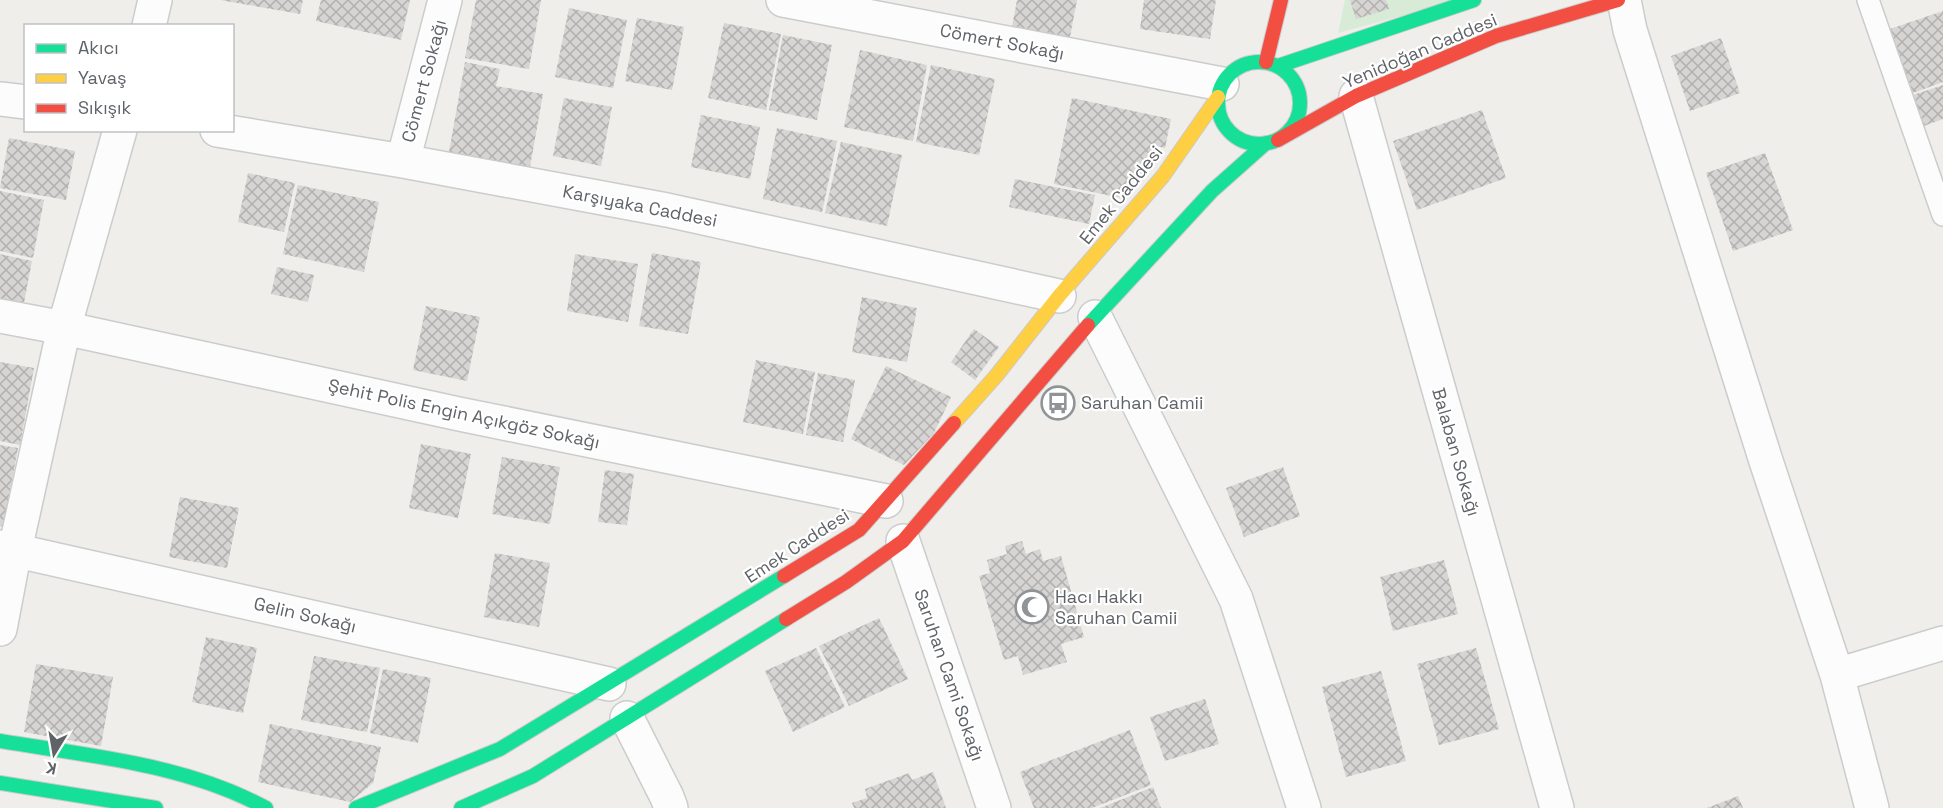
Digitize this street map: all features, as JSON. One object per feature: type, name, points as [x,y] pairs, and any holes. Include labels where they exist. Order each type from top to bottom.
[{"type":"street","points":[[149,24],[155,0]]},
{"type":"street","name":"Cömert Sokağı","points":[[402,161],[445,0]]},
{"type":"street","name":"Cömert Sokağı","points":[[783,0],[1220,90]]},
{"type":"street","points":[[1272,64],[1281,0]]},
{"type":"street","name":"Yenidoğan Caddesi","points":[[1272,64],[1474,0]]},
{"type":"street","name":"Yenidoğan Caddesi","points":[[1272,142],[1356,96],[1496,36],[1618,0]]},
{"type":"street","points":[[1624,0],[1630,30],[1836,675],[1872,808]]},
{"type":"street","points":[[1252,62],[1272,64],[1288,73],[1296,84],[1301,110],[1293,127],[1272,142],[1253,143],[1241,140],[1230,132],[1222,121],[1218,110],[1220,90],[1230,74],[1240,66],[1252,62]]},
{"type":"street","name":"Emek Caddesi","points":[[356,808],[618,701],[846,582],[901,536],[1077,306],[1220,90]]},
{"type":"street","name":"Balaban Sokağı","points":[[1356,96],[1557,808]]},
{"type":"street","points":[[0,99],[24,102]]},
{"type":"street","points":[[0,629],[8,549],[64,328],[119,132]]},
{"type":"street","name":"Karşıyaka Caddesi","points":[[229,132],[667,210],[1077,306]]},
{"type":"street","name":"Emek Caddesi","points":[[461,808],[493,801],[533,776],[618,701],[859,530],[889,506],[996,376],[1272,142]]},
{"type":"street","points":[[1077,306],[1236,599],[1304,808]]},
{"type":"street","name":"Şehit Polis Engin Açıkgöz Sokağı","points":[[0,316],[889,506]]},
{"type":"street","name":"Saruhan Cami Sokağı","points":[[901,536],[994,808]]},
{"type":"street","name":"Gelin Sokağı","points":[[8,549],[618,701]]},
{"type":"street","points":[[1836,675],[1943,643]]},
{"type":"street","points":[[618,701],[671,808]]},
{"type":"street","points":[[0,741],[155,767],[195,777],[245,795],[266,808]]},
{"type":"street","points":[[0,783],[156,808]]},
{"type":"lane","points":[[1868,0],[1943,215]]},
{"type":"green space","points":[[1345,0],[1461,0],[1338,33]]},
{"type":"building","points":[[220,0],[303,0],[300,14]]},
{"type":"building","points":[[321,0],[410,0],[401,40],[316,21]]},
{"type":"building","points":[[476,0],[541,0],[529,69],[465,58]]},
{"type":"building","points":[[1017,0],[1077,0],[1070,37],[1012,27]]},
{"type":"building","points":[[1144,0],[1216,0],[1210,39],[1140,29]]},
{"type":"building","points":[[1350,0],[1386,0],[1389,9],[1356,19]]},
{"type":"building","points":[[569,8],[627,20],[613,88],[555,77]]},
{"type":"building","points":[[1943,11],[1943,82],[1913,93],[1890,29]]},
{"type":"building","points":[[637,18],[684,27],[672,90],[625,81]]},
{"type":"building","points":[[724,23],[781,34],[766,110],[708,98]]},
{"type":"building","points":[[783,35],[832,45],[817,120],[769,110]]},
{"type":"building","points":[[1721,38],[1740,93],[1690,111],[1671,56]]},
{"type":"building","points":[[860,50],[927,65],[913,141],[844,127]]},
{"type":"building","points":[[465,62],[500,69],[496,86],[543,94],[530,167],[449,152]]},
{"type":"building","points":[[931,65],[995,79],[979,155],[916,142]]},
{"type":"building","points":[[1943,85],[1943,119],[1924,126],[1913,95]]},
{"type":"building","points":[[564,98],[612,107],[601,166],[553,156]]},
{"type":"building","points":[[1072,98],[1171,119],[1165,148],[1156,146],[1152,167],[1143,165],[1140,182],[1130,180],[1126,199],[1054,184]]},
{"type":"building","points":[[1482,110],[1506,178],[1417,210],[1393,141]]},
{"type":"building","points":[[701,115],[760,127],[750,179],[691,167]]},
{"type":"building","points":[[777,128],[837,141],[822,212],[763,199]]},
{"type":"building","points":[[9,138],[75,151],[66,200],[0,188]]},
{"type":"building","points":[[841,142],[902,155],[887,226],[825,213]]},
{"type":"building","points":[[1765,153],[1793,230],[1733,251],[1706,173]]},
{"type":"building","points":[[248,173],[295,183],[284,232],[238,222]]},
{"type":"building","points":[[1015,179],[1095,195],[1089,224],[1009,207]]},
{"type":"building","points":[[298,185],[379,202],[364,272],[283,254]]},
{"type":"building","points":[[0,191],[44,200],[33,258],[0,251]]},
{"type":"building","points":[[652,253],[701,262],[688,334],[639,326]]},
{"type":"building","points":[[0,254],[32,261],[22,313],[0,309]]},
{"type":"building","points":[[575,254],[638,264],[628,322],[567,311]]},
{"type":"building","points":[[277,267],[314,275],[308,302],[271,294]]},
{"type":"building","points":[[862,297],[917,308],[907,362],[852,352]]},
{"type":"building","points":[[426,306],[480,317],[467,381],[413,370]]},
{"type":"building","points":[[974,329],[999,347],[975,380],[951,362]]},
{"type":"building","points":[[756,360],[815,372],[803,434],[743,422]]},
{"type":"building","points":[[0,362],[34,368],[20,445],[0,441]]},
{"type":"building","points":[[886,366],[951,397],[934,433],[904,465],[851,439]]},
{"type":"building","points":[[818,373],[855,380],[843,442],[806,435]]},
{"type":"building","points":[[421,444],[471,454],[458,518],[409,508]]},
{"type":"building","points":[[0,445],[18,448],[3,527],[0,526]]},
{"type":"building","points":[[502,457],[560,467],[550,524],[492,514]]},
{"type":"building","points":[[1283,467],[1300,516],[1244,537],[1226,488]]},
{"type":"building","points":[[605,470],[634,474],[627,525],[598,522]]},
{"type":"building","points":[[180,497],[239,508],[227,568],[169,557]]},
{"type":"building","name":"Hacı Hakkı Saruhan Camii","points":[[1022,541],[1026,554],[1040,549],[1043,561],[1061,556],[1084,637],[1061,644],[1067,662],[1023,675],[1018,656],[1004,660],[979,576],[990,573],[987,560],[1007,554],[1005,546]]},
{"type":"building","points":[[495,553],[550,563],[539,627],[484,617]]},
{"type":"building","points":[[1444,560],[1458,614],[1393,631],[1380,577]]},
{"type":"building","points":[[879,618],[908,679],[849,706],[819,646]]},
{"type":"building","points":[[206,637],[257,648],[243,713],[192,702]]},
{"type":"building","points":[[816,648],[845,707],[793,732],[765,671]]},
{"type":"building","points":[[1476,648],[1499,729],[1439,745],[1417,664]]},
{"type":"building","points":[[314,656],[380,668],[367,732],[301,720]]},
{"type":"building","points":[[36,664],[113,677],[101,746],[24,732]]},
{"type":"building","points":[[383,669],[431,678],[418,743],[370,733]]},
{"type":"building","points":[[1381,671],[1406,761],[1346,777],[1322,687]]},
{"type":"building","points":[[1205,699],[1219,744],[1165,761],[1150,717]]},
{"type":"building","points":[[270,724],[381,747],[373,783],[350,802],[258,782]]},
{"type":"building","points":[[1130,730],[1151,785],[1092,808],[1034,808],[1020,772]]},
{"type":"building","points":[[933,772],[946,808],[854,808],[852,803],[867,798],[865,789],[909,773],[912,780]]},
{"type":"building","points":[[1153,787],[1161,808],[1100,808]]},
{"type":"building","points":[[1738,796],[1743,808],[1707,808]]},
{"type":"traffic: fast","points":[[1278,66],[1474,0]]},
{"type":"traffic: fast","points":[[1259,62],[1275,65],[1288,74],[1297,87],[1300,103],[1297,119],[1288,132],[1275,141],[1259,144],[1243,141],[1230,132],[1221,119],[1218,103],[1221,87],[1230,74],[1243,65],[1259,62]]},
{"type":"traffic: fast","points":[[1088,325],[1212,191],[1266,143]]},
{"type":"traffic: fast","points":[[356,808],[500,749],[784,576]]},
{"type":"traffic: fast","points":[[461,808],[533,776],[786,619]]},
{"type":"traffic: fast","points":[[0,741],[102,757],[170,771],[235,793],[266,808]]},
{"type":"traffic: fast","points":[[0,783],[156,808]]},
{"type":"traffic: slow","points":[[954,423],[996,376],[1059,296],[1163,176],[1218,97]]},
{"type":"traffic: jam","points":[[1266,62],[1281,0]]},
{"type":"traffic: jam","points":[[1278,140],[1356,96],[1496,36],[1618,0]]},
{"type":"traffic: jam","points":[[786,619],[846,582],[903,541],[1088,325]]},
{"type":"traffic: jam","points":[[784,576],[859,530],[954,423]]},
{"type":"place","name":"Saruhan Camii","points":[[1058,403]]},
{"type":"place","name":"Hacı Hakkı Saruhan Camii","points":[[1032,607]]}]
